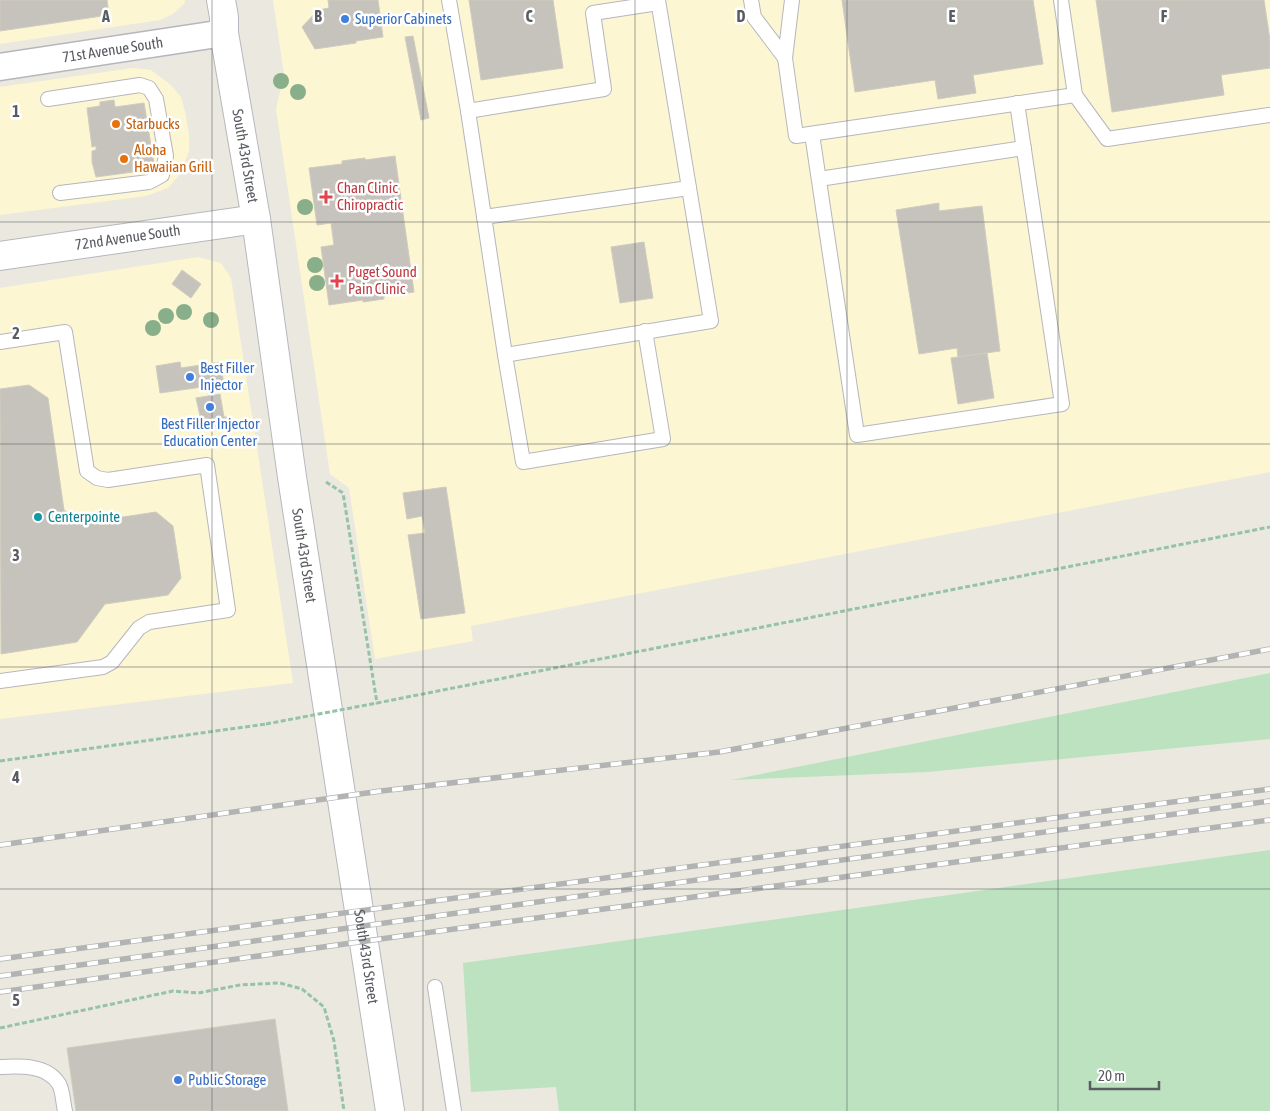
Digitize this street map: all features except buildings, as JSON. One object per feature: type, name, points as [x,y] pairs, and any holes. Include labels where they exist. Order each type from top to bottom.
[{"type":"main road","name":"South 43rd Street","points":[[221,0],[224,33],[256,219],[292,476],[390,1111]]},
{"type":"main road","name":"72nd Avenue South","points":[[0,256],[256,219]]},
{"type":"street","name":"71st Avenue South","points":[[0,67],[224,33]]},
{"type":"lane","points":[[449,0],[523,462],[663,439],[645,331]]},
{"type":"lane","points":[[751,0],[754,17],[785,58]]},
{"type":"lane","points":[[792,0],[785,58],[796,136],[1075,95]]},
{"type":"lane","points":[[1061,0],[1075,95],[1107,139],[1269,115]]},
{"type":"lane","points":[[468,111],[604,90],[593,13],[658,1],[711,320],[505,356]]},
{"type":"lane","points":[[48,99],[140,85],[148,88],[156,99],[166,156],[162,174],[149,182],[60,193]]},
{"type":"lane","points":[[812,134],[857,435],[1062,404],[1017,103]]},
{"type":"lane","points":[[819,179],[1024,148]]},
{"type":"lane","points":[[484,217],[689,188]]},
{"type":"lane","points":[[0,342],[65,332],[87,471],[97,478],[108,480],[207,465],[228,610],[149,622],[139,628],[112,662],[103,667],[0,681]]},
{"type":"lane","points":[[435,987],[454,1111]]},
{"type":"lane","points":[[0,1067],[28,1066],[46,1072],[58,1084],[65,1111]]},
{"type":"path","points":[[326,482],[343,493],[377,703]]},
{"type":"path","points":[[0,761],[266,724],[1270,527]]},
{"type":"path","points":[[0,1028],[173,991],[198,993],[240,984],[280,983],[302,989],[324,1008],[334,1041],[344,1111]]},
{"type":"shaded area","points":[[0,0],[185,0],[184,4],[173,14],[160,20],[0,44]]},
{"type":"shaded area","points":[[273,0],[1270,0],[1270,472],[471,626],[473,641],[375,659],[349,488],[330,474],[276,109],[284,74]]},
{"type":"shaded area","points":[[133,68],[151,70],[171,85],[181,97],[189,134],[189,151],[181,173],[168,188],[146,196],[0,215],[0,87]]},
{"type":"shaded area","points":[[198,257],[221,263],[231,278],[293,683],[0,719],[0,288]]},
{"type":"green space","points":[[1270,673],[1270,739],[927,772],[731,780]]},
{"type":"green space","points":[[1270,850],[1270,1111],[559,1111],[556,1087],[471,1092],[463,963]]},
{"type":"railway","points":[[0,845],[381,791],[719,752],[1270,649]]},
{"type":"railway","points":[[0,959],[1270,789]]},
{"type":"railway","points":[[0,976],[1270,801]]},
{"type":"railway","points":[[0,992],[402,936],[1270,820]]},
{"type":"place","name":"Superior Cabinets","points":[[345,19]]},
{"type":"place","name":"Starbucks","points":[[116,124]]},
{"type":"place","name":"Aloha Hawaiian Grill","points":[[124,159]]},
{"type":"place","name":"Chan Clinic Chiropractic","points":[[326,197]]},
{"type":"place","name":"Puget Sound Pain Clinic","points":[[337,281]]},
{"type":"place","name":"Best Filler Injector","points":[[190,377]]},
{"type":"place","name":"Best Filler Injector Education Center","points":[[210,407]]},
{"type":"place","name":"Centerpointe","points":[[38,517]]},
{"type":"place","name":"Public Storage","points":[[178,1080]]}]
